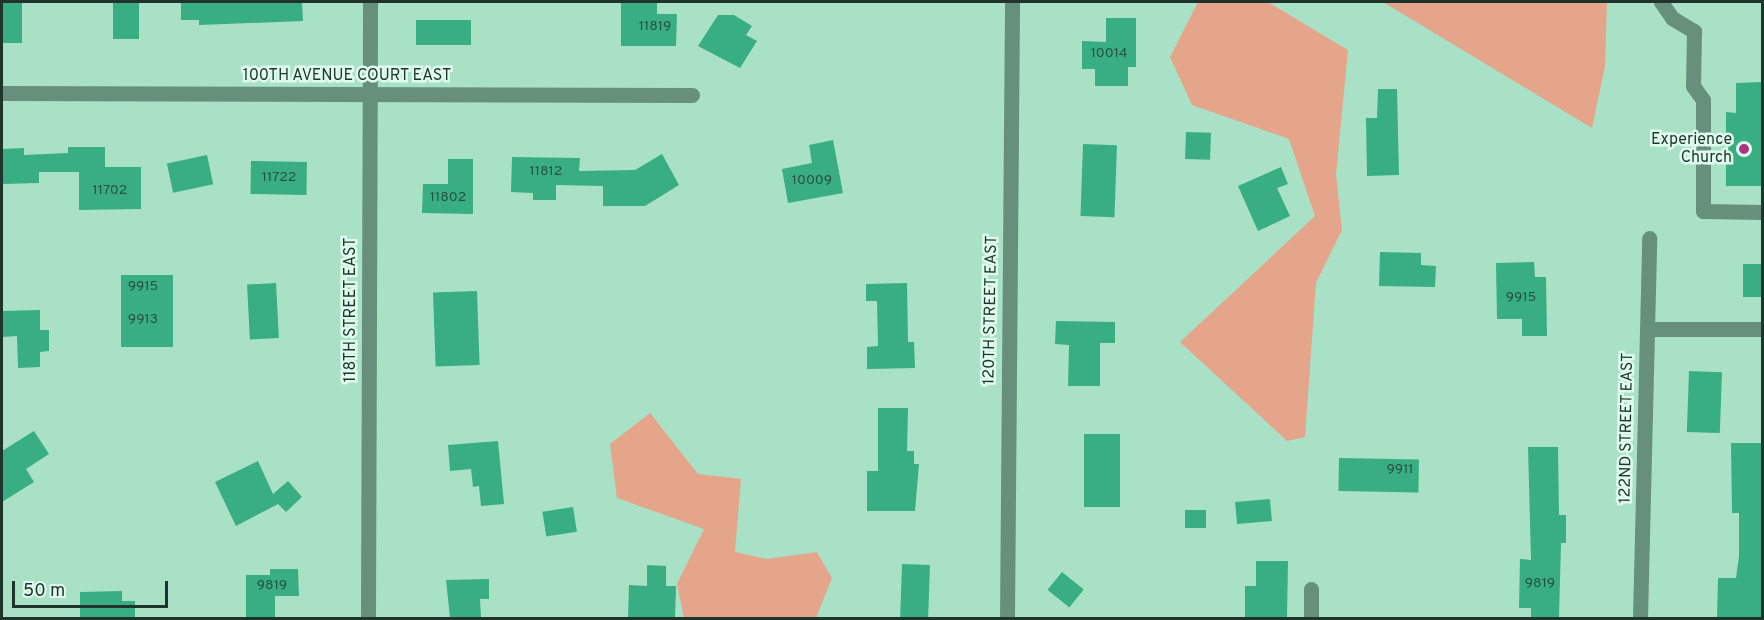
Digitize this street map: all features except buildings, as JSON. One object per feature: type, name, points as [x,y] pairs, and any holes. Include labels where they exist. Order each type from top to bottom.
[{"type":"street","name":"118TH STREET EAST","points":[[368,618],[370,2]]},
{"type":"street","name":"120TH STREET EAST","points":[[1007,618],[1012,2]]},
{"type":"street","points":[[1661,2],[1672,18],[1694,31],[1693,86],[1702,100],[1703,211],[1762,212]]},
{"type":"street","name":"100TH AVENUE COURT EAST","points":[[2,93],[692,95]]},
{"type":"street","name":"122ND STREET EAST","points":[[1640,618],[1649,238]]},
{"type":"street","points":[[1647,329],[1762,329]]},
{"type":"street","points":[[1311,589],[1311,618]]},
{"type":"shaded area","points":[[1198,2],[1268,2],[1348,50],[1336,175],[1342,230],[1316,283],[1305,437],[1287,441],[1180,342],[1315,216],[1289,139],[1192,105],[1170,57]]},
{"type":"shaded area","points":[[1383,2],[1607,2],[1605,66],[1592,128]]},
{"type":"shaded area","points":[[650,413],[698,474],[741,479],[735,552],[767,559],[817,552],[832,578],[816,618],[684,618],[677,584],[704,529],[617,498],[610,444]]},
{"type":"place","name":"Experience Church","points":[[1744,149]]}]
